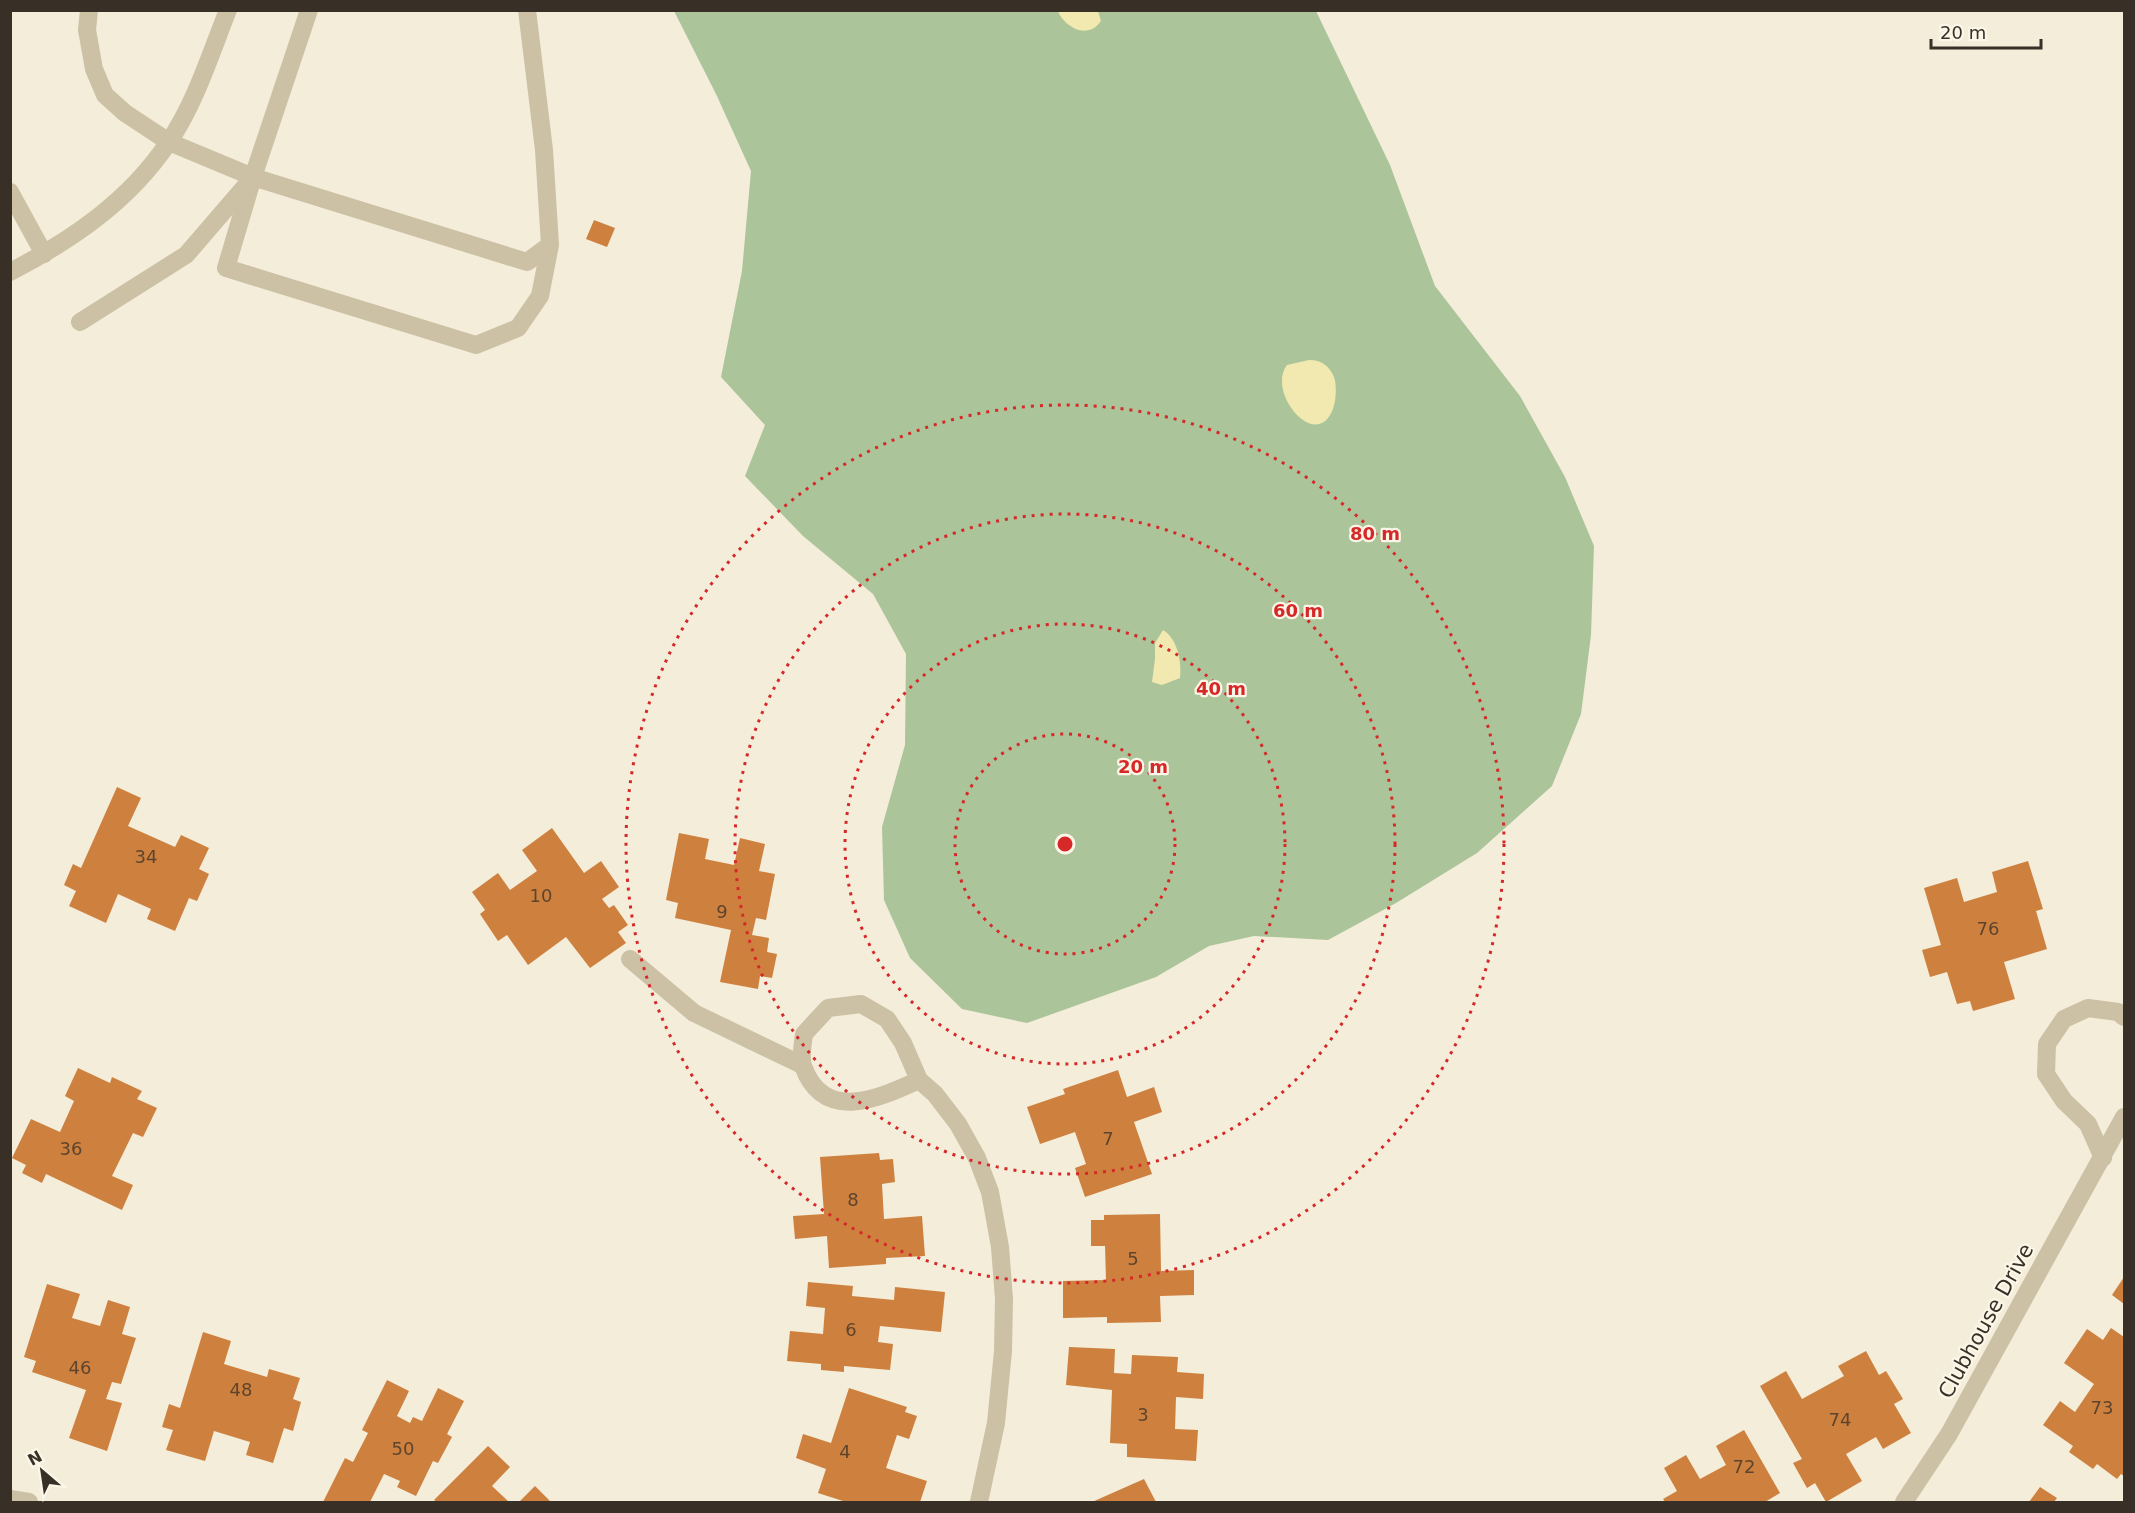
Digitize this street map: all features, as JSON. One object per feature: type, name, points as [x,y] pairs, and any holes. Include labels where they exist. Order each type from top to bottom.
[{"type":"street","points":[[89,10],[87,30],[94,69],[105,95],[124,113],[169,142],[253,177],[527,262],[550,245]]},
{"type":"street","points":[[10,272],[44,254],[108,211],[147,172],[169,142],[193,97],[228,10]]},
{"type":"street","points":[[309,10],[253,177],[226,268],[476,345],[518,328],[540,296],[550,245],[544,150],[527,10]]},
{"type":"street","points":[[80,322],[186,255],[253,177]]},
{"type":"street","points":[[10,192],[44,254]]},
{"type":"street","points":[[630,959],[694,1013],[802,1065]]},
{"type":"street","points":[[919,1080],[887,1095],[866,1101],[839,1102],[816,1090],[802,1065],[804,1034],[828,1008],[861,1004],[887,1019],[903,1043],[919,1080],[935,1094],[958,1124],[977,1158],[990,1192],[1000,1247],[1004,1299],[1003,1351],[996,1423],[979,1503]]},
{"type":"street","points":[[2103,1158],[2088,1124],[2064,1101],[2046,1074],[2047,1044],[2064,1019],[2088,1008],[2118,1012],[2124,1017]]},
{"type":"street","name":"Clubhouse Drive","points":[[1904,1503],[1949,1434],[2124,1117]]},
{"type":"street","points":[[10,1499],[29,1503]]},
{"type":"green space","points":[[674,11],[1316,11],[1390,165],[1435,286],[1520,396],[1565,477],[1594,546],[1591,635],[1581,714],[1552,786],[1477,853],[1396,903],[1328,940],[1254,936],[1209,946],[1156,977],[1027,1023],[962,1009],[910,958],[884,900],[882,827],[905,745],[906,654],[873,594],[803,536],[745,476],[765,425],[721,377],[742,271],[751,171],[716,94]]},
{"type":"sand","points":[[1058,11],[1098,11],[1101,21],[1096,27],[1084,31],[1066,22]]},
{"type":"sand","points":[[1309,360],[1321,362],[1327,367],[1336,385],[1333,409],[1325,421],[1316,424],[1305,422],[1296,414],[1283,389],[1282,376],[1287,365]]},
{"type":"sand","points":[[1163,630],[1175,645],[1179,659],[1180,678],[1162,685],[1152,682],[1155,643]]},
{"type":"building","points":[[594,220],[615,228],[607,247],[586,239]]},
{"type":"building","points":[[117,787],[141,798],[128,826],[175,847],[181,835],[209,848],[199,869],[209,874],[197,901],[189,898],[175,931],[147,919],[151,909],[118,894],[106,923],[69,906],[76,891],[64,885],[73,864],[81,868]]},
{"type":"building","points":[[552,828],[584,873],[601,861],[619,887],[602,899],[609,908],[614,905],[628,925],[618,932],[626,943],[590,968],[566,937],[528,965],[507,935],[498,941],[480,914],[485,910],[472,892],[498,873],[510,890],[537,871],[522,850]]},
{"type":"building","points":[[679,833],[709,839],[705,859],[734,865],[740,838],[765,844],[759,871],[775,874],[766,920],[756,918],[752,935],[769,938],[767,952],[777,954],[772,978],[760,976],[758,989],[720,982],[731,930],[675,918],[678,903],[666,900]]},
{"type":"building","points":[[2028,861],[2043,909],[2036,911],[2047,949],[2004,962],[2015,999],[1973,1011],[1970,1001],[1957,1004],[1947,972],[1930,977],[1922,950],[1941,945],[1924,888],[1957,878],[1964,902],[1997,892],[1992,872]]},
{"type":"building","points":[[78,1068],[110,1083],[112,1077],[142,1091],[137,1099],[157,1108],[143,1137],[133,1133],[112,1176],[133,1185],[122,1210],[46,1174],[42,1183],[22,1173],[26,1165],[12,1158],[31,1119],[60,1132],[74,1101],[65,1096]]},
{"type":"building","points":[[1118,1070],[1127,1097],[1154,1087],[1162,1112],[1134,1122],[1152,1174],[1085,1197],[1075,1168],[1086,1164],[1075,1132],[1040,1144],[1027,1107],[1065,1094],[1063,1089]]},
{"type":"building","points":[[879,1153],[880,1160],[893,1159],[895,1182],[882,1184],[884,1219],[922,1216],[925,1256],[886,1258],[886,1264],[829,1268],[827,1236],[795,1239],[793,1216],[824,1214],[820,1157]]},
{"type":"building","points":[[1160,1214],[1161,1271],[1194,1270],[1194,1295],[1160,1296],[1161,1322],[1107,1323],[1107,1317],[1063,1318],[1063,1281],[1106,1280],[1105,1246],[1091,1246],[1091,1220],[1104,1220],[1104,1215]]},
{"type":"building","points":[[2124,1277],[2124,1304],[2112,1295]]},
{"type":"building","points":[[808,1282],[853,1286],[852,1296],[894,1300],[895,1287],[945,1292],[941,1332],[880,1326],[878,1342],[893,1344],[890,1370],[844,1366],[844,1372],[821,1370],[821,1364],[787,1361],[790,1331],[823,1334],[825,1308],[806,1306]]},
{"type":"building","points":[[47,1284],[80,1294],[72,1318],[100,1326],[108,1300],[130,1307],[122,1334],[136,1338],[121,1384],[112,1382],[106,1399],[122,1403],[107,1451],[69,1438],[86,1390],[32,1372],[36,1361],[24,1357]]},
{"type":"building","points":[[2111,1328],[2124,1337],[2124,1476],[2121,1474],[2117,1479],[2097,1464],[2093,1469],[2069,1452],[2073,1446],[2043,1425],[2060,1401],[2075,1412],[2094,1384],[2064,1363],[2087,1329],[2103,1340]]},
{"type":"building","points":[[203,1332],[231,1341],[224,1364],[267,1377],[269,1369],[300,1378],[293,1399],[301,1402],[293,1431],[284,1428],[273,1463],[246,1455],[250,1442],[214,1431],[205,1461],[166,1450],[173,1430],[162,1427],[169,1404],[180,1408]]},
{"type":"building","points":[[1069,1347],[1115,1349],[1114,1373],[1131,1374],[1132,1355],[1178,1357],[1177,1372],[1204,1374],[1203,1399],[1176,1397],[1175,1429],[1198,1430],[1196,1461],[1127,1457],[1127,1444],[1110,1443],[1112,1390],[1066,1385]]},
{"type":"building","points":[[1866,1351],[1879,1375],[1886,1371],[1903,1399],[1894,1404],[1911,1433],[1883,1449],[1876,1437],[1846,1454],[1862,1481],[1826,1502],[1815,1483],[1807,1488],[1793,1463],[1802,1459],[1760,1386],[1786,1371],[1802,1399],[1844,1376],[1838,1366]]},
{"type":"building","points":[[387,1380],[409,1391],[397,1416],[410,1423],[413,1417],[422,1421],[438,1388],[464,1401],[447,1434],[452,1437],[438,1463],[433,1461],[416,1496],[397,1487],[400,1481],[384,1474],[370,1502],[323,1502],[345,1458],[353,1462],[368,1433],[362,1430]]},
{"type":"building","points":[[849,1388],[907,1407],[905,1412],[917,1416],[909,1439],[897,1435],[886,1468],[927,1481],[920,1502],[846,1502],[818,1493],[826,1469],[796,1458],[803,1434],[831,1443]]},
{"type":"building","points":[[1744,1430],[1780,1493],[1765,1502],[1665,1502],[1663,1499],[1677,1491],[1664,1468],[1686,1455],[1700,1479],[1726,1465],[1716,1446]]},
{"type":"building","points":[[488,1446],[510,1467],[492,1486],[509,1502],[437,1502],[434,1500]]},
{"type":"building","points":[[1144,1479],[1156,1502],[1092,1502]]},
{"type":"building","points":[[535,1486],[551,1502],[519,1502]]},
{"type":"building","points":[[2040,1487],[2057,1498],[2054,1502],[2029,1502]]}]
